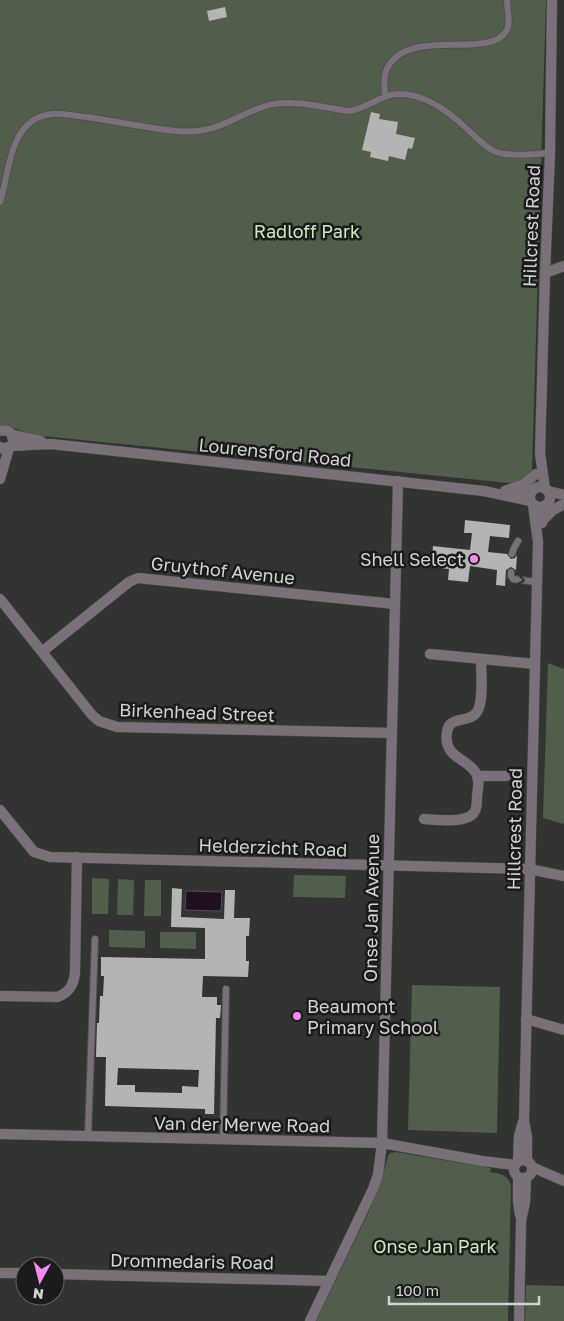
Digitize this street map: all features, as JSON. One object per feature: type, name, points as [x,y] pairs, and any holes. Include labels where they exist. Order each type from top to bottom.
[{"type":"street","name":"Hillcrest Road","points":[[540,490],[550,153],[552,0]]},
{"type":"street","points":[[545,273],[564,266]]},
{"type":"street","name":"Lourensford Road","points":[[0,431],[5,430],[12,435],[51,444],[500,491],[540,490],[564,495]]},
{"type":"street","points":[[0,478],[7,447],[14,440],[12,435]]},
{"type":"street","name":"Lourensford Road","points":[[7,447],[51,444]]},
{"type":"street","name":"Hillcrest Road","points":[[540,454],[536,474],[540,490]]},
{"type":"street","points":[[500,491],[524,484],[536,474]]},
{"type":"street","name":"Onse Jan Avenue","points":[[310,1321],[373,1189],[378,1175],[382,1143],[398,481]]},
{"type":"street","points":[[547,504],[550,497],[540,490],[530,495],[531,503],[540,507],[547,504],[564,503]]},
{"type":"street","name":"Lourensford Road","points":[[500,491],[505,496],[531,503]]},
{"type":"street","name":"Hillcrest Road","points":[[519,1321],[521,1221],[525,1202],[519,1136],[524,1121],[538,538],[531,503]]},
{"type":"street","points":[[543,520],[564,503]]},
{"type":"street","name":"Hillcrest Road","points":[[538,538],[547,504]]},
{"type":"street","name":"Gruythof Avenue","points":[[43,651],[129,582],[138,578],[395,604]]},
{"type":"street","name":"Birkenhead Street","points":[[0,599],[92,715],[99,721],[117,727],[392,733]]},
{"type":"street","points":[[430,654],[535,664]]},
{"type":"street","points":[[424,819],[468,819],[472,816],[477,804],[477,776],[474,771],[449,749],[446,738],[447,729],[453,722],[474,716],[477,712],[480,701],[481,659]]},
{"type":"street","points":[[477,776],[506,776]]},
{"type":"street","name":"Helderzicht Road","points":[[0,810],[34,852],[50,857],[388,867],[529,869],[564,876]]},
{"type":"street","points":[[0,996],[56,997],[63,995],[72,986],[75,972],[77,857]]},
{"type":"street","points":[[526,1019],[564,1030]]},
{"type":"street","name":"Van der Merwe Road","points":[[0,1134],[382,1143],[523,1169],[560,1180]]},
{"type":"street","points":[[0,1273],[15,1273]]},
{"type":"street","name":"Drommedaris Road","points":[[65,1274],[329,1281]]},
{"type":"lane","points":[[384,97],[387,69],[394,60],[410,49],[437,45],[480,44],[496,40],[505,34],[508,28],[507,0]]},
{"type":"lane","points":[[0,202],[11,155],[19,137],[30,122],[42,116],[62,115],[198,132],[211,130],[267,105],[281,103],[349,111],[358,110],[384,97],[400,94],[418,97],[454,116],[489,148],[498,152],[507,154],[550,153]]},
{"type":"lane","points":[[512,554],[518,542]]},
{"type":"lane","points":[[511,572],[513,579],[537,582]]},
{"type":"lane","points":[[88,1136],[95,939]]},
{"type":"lane","points":[[223,1139],[226,989]]},
{"type":"green space","name":"Radloff Park","points":[[0,0],[546,0],[532,471],[528,477],[509,483],[32,435],[5,425],[0,426]]},
{"type":"green space","points":[[548,663],[564,669],[564,824],[543,818]]},
{"type":"green space","points":[[294,875],[346,876],[345,898],[293,897]]},
{"type":"green space","points":[[92,878],[109,879],[108,914],[92,914]]},
{"type":"green space","points":[[118,879],[134,880],[133,915],[117,915]]},
{"type":"green space","points":[[145,880],[161,880],[161,916],[144,916]]},
{"type":"green space","points":[[109,930],[145,931],[145,948],[109,947]]},
{"type":"green space","points":[[160,932],[196,932],[196,949],[160,948]]},
{"type":"green space","points":[[412,985],[500,987],[497,1133],[408,1130]]},
{"type":"green space","name":"Onse Jan Park","points":[[396,1152],[491,1168],[490,1172],[501,1174],[508,1179],[511,1186],[508,1321],[316,1321],[369,1211],[381,1182],[388,1156],[390,1153]]},
{"type":"green space","points":[[526,1285],[564,1286],[564,1321],[525,1321]]},
{"type":"shaded area","points":[[186,891],[222,892],[221,911],[185,910]]},
{"type":"building","points":[[225,7],[227,17],[209,21],[207,11]]},
{"type":"building","points":[[371,112],[380,114],[379,119],[398,122],[396,134],[415,138],[412,149],[408,148],[405,160],[389,156],[388,161],[370,157],[371,152],[362,150]]},
{"type":"building","points":[[465,520],[510,525],[509,538],[490,536],[488,552],[507,554],[511,559],[517,555],[516,570],[511,567],[506,570],[505,586],[496,585],[497,570],[470,566],[468,582],[448,580],[449,569],[431,567],[433,546],[470,550],[472,533],[464,533]]},
{"type":"building","points":[[172,888],[182,889],[181,917],[224,919],[225,890],[235,890],[234,918],[250,918],[249,936],[246,936],[246,961],[249,961],[248,977],[203,976],[202,997],[217,997],[217,1005],[221,1005],[220,1018],[216,1018],[214,1114],[205,1114],[205,1109],[105,1106],[106,1057],[96,1057],[97,1023],[99,1023],[100,996],[103,996],[104,976],[101,976],[101,957],[205,959],[205,928],[171,927]],"holes":[[[118,1068],[199,1070],[198,1087],[182,1086],[182,1093],[135,1092],[135,1085],[117,1085]]]},
{"type":"place","name":"Shell Select","points":[[474,559]]},
{"type":"place","name":"Beaumont Primary School","points":[[297,1016]]}]
